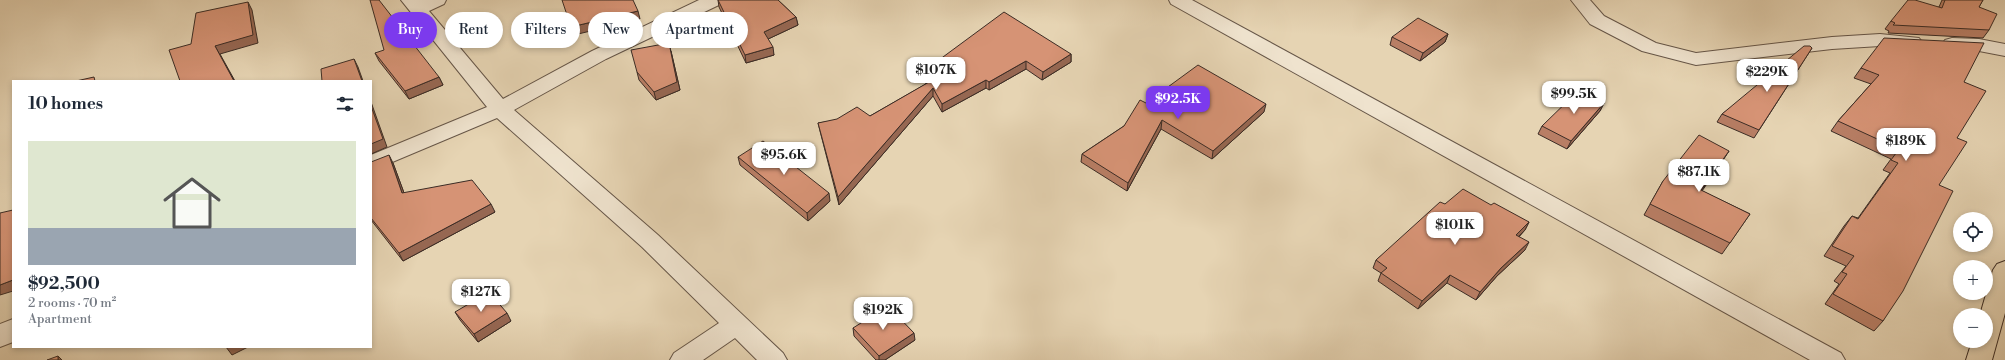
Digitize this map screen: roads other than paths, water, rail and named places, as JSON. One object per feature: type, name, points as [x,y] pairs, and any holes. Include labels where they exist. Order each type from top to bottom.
[{"type":"highway","points":[[1993,312],[2005,270]]},
{"type":"highway","points":[[1979,360],[1983,348]]},
{"type":"street","points":[[437,0],[414,5],[500,109],[650,241],[774,360]]},
{"type":"street","points":[[372,163],[500,109],[599,54],[714,0]]},
{"type":"street","points":[[1178,0],[1832,360]]},
{"type":"street","points":[[1580,0],[1597,20],[1649,47],[1696,59],[1832,43],[1880,40],[1979,45],[2005,50]]},
{"type":"street","points":[[683,360],[737,324]]},
{"type":"street","points":[[0,337],[12,330]]}]
